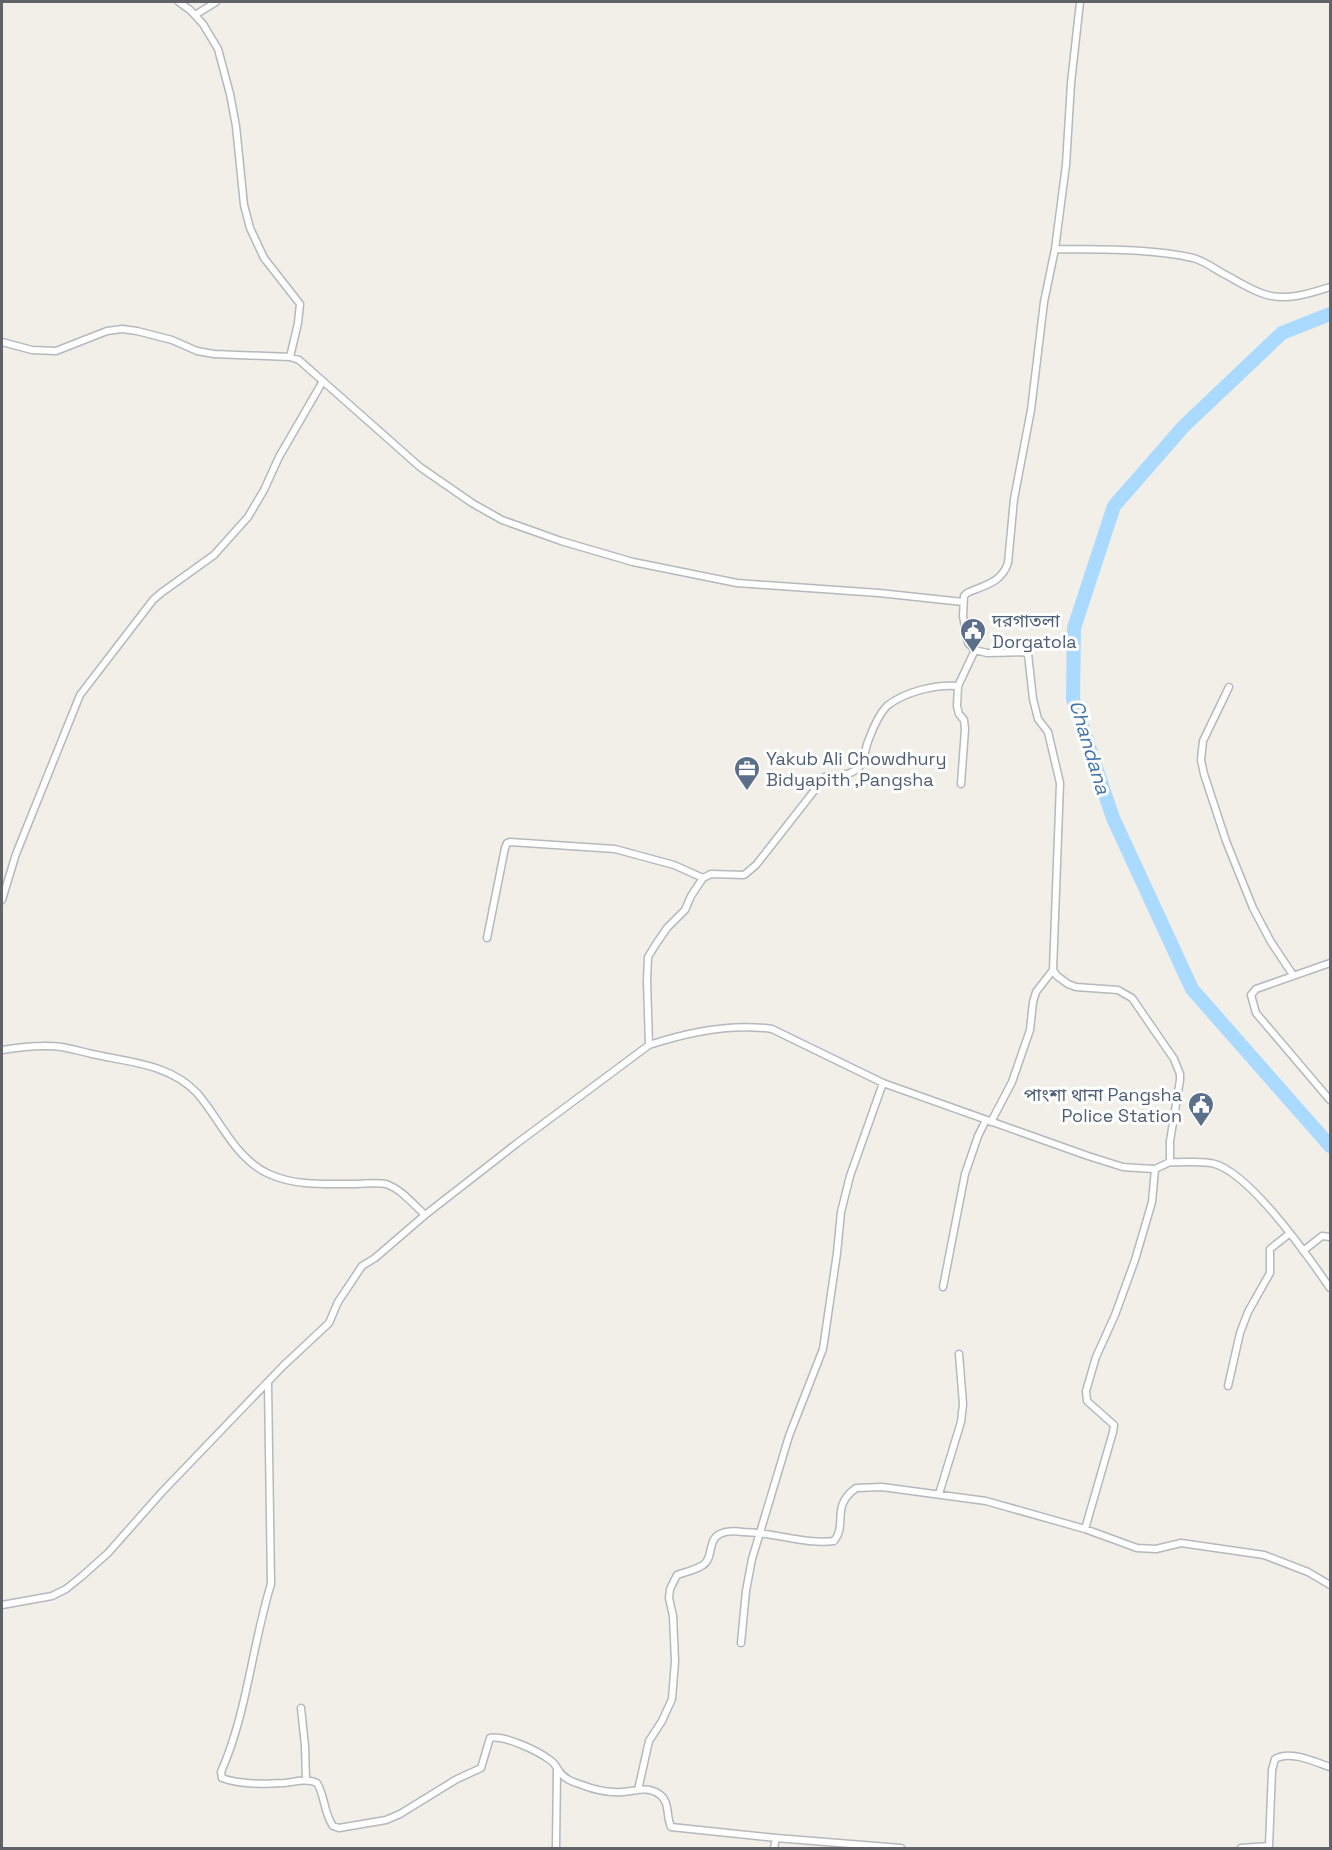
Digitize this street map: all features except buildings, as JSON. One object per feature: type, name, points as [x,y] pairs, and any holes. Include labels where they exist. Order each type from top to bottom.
[{"type":"street","points":[[179,2],[203,24],[218,49],[236,126],[244,205],[250,228],[264,258],[300,304],[290,357]]},
{"type":"street","points":[[195,15],[216,2]]},
{"type":"street","points":[[943,1287],[965,1174],[978,1136],[1012,1082],[1030,1030],[1036,992],[1053,970],[1060,783],[1053,752],[1048,732],[1038,719],[1033,699],[1028,654],[1023,652],[987,653],[975,650],[969,643],[963,616],[963,602],[967,593],[999,579],[1008,563],[1014,499],[1031,410],[1044,302],[1056,249],[1066,165],[1071,83],[1080,2]]},
{"type":"street","points":[[1056,249],[1171,254],[1194,258],[1267,295],[1288,297],[1330,287]]},
{"type":"street","points":[[2,342],[32,350],[56,351],[107,331],[122,329],[137,330],[172,340],[196,351],[214,354],[290,357],[299,360],[420,467],[472,503],[502,520],[561,541],[652,567],[737,583],[879,593],[963,602]]},
{"type":"street","points":[[2,900],[16,854],[80,695],[153,600],[214,555],[248,517],[323,381]]},
{"type":"street","points":[[961,784],[965,729],[964,720],[957,706],[958,686],[975,650]]},
{"type":"street","points":[[649,1045],[648,957],[667,928],[685,910],[703,878],[711,874],[746,874],[756,865],[825,777],[847,775],[861,765],[867,742],[879,716],[887,706],[932,686],[958,686]]},
{"type":"street","points":[[1229,687],[1203,741],[1201,760],[1204,774],[1226,841],[1253,908],[1271,942],[1293,975]]},
{"type":"street","points":[[487,938],[505,848],[510,842],[615,849],[674,865],[703,878]]},
{"type":"street","points":[[1330,963],[1256,989],[1251,995],[1256,1013],[1330,1101]]},
{"type":"street","points":[[1053,970],[1057,976],[1076,987],[1118,990],[1132,998],[1174,1059],[1180,1080],[1170,1141],[1170,1162]]},
{"type":"street","points":[[2,1605],[52,1596],[81,1577],[108,1553],[162,1492],[283,1366],[329,1323],[338,1302],[362,1266],[375,1258],[425,1215],[516,1144],[649,1045],[672,1037],[727,1028],[772,1029],[883,1083],[1123,1167],[1155,1169],[1170,1162],[1208,1163],[1230,1172],[1252,1191],[1289,1233],[1330,1288]]},
{"type":"street","points":[[2,1050],[43,1046],[74,1048],[91,1054],[127,1059],[157,1068],[177,1078],[196,1092],[242,1154],[265,1173],[285,1181],[387,1185],[399,1192],[425,1215]]},
{"type":"street","points":[[741,1643],[752,1559],[789,1436],[823,1349],[841,1212],[850,1176],[883,1083]]},
{"type":"street","points":[[1085,1529],[1114,1425],[1087,1401],[1086,1391],[1096,1357],[1115,1315],[1135,1260],[1152,1202],[1155,1169]]},
{"type":"street","points":[[1228,1386],[1240,1333],[1254,1299],[1270,1273],[1270,1249],[1289,1233]]},
{"type":"street","points":[[1302,1251],[1322,1236],[1330,1237]]},
{"type":"street","points":[[939,1494],[961,1422],[963,1404],[959,1354]]},
{"type":"street","points":[[268,1383],[271,1584],[262,1613],[247,1688],[220,1776],[226,1780],[271,1784],[306,1780],[317,1783],[322,1791],[329,1820],[333,1826],[339,1828],[386,1820],[399,1814],[457,1779],[481,1768],[490,1738],[503,1738],[550,1759],[564,1777],[582,1785],[602,1792],[650,1790],[661,1795],[666,1801],[671,1827],[901,1848]]},
{"type":"street","points":[[638,1790],[649,1741],[672,1699],[675,1661],[673,1616],[669,1598],[670,1588],[677,1575],[704,1565],[708,1560],[713,1539],[720,1534],[735,1531],[761,1532],[823,1543],[834,1541],[839,1535],[839,1520],[844,1500],[856,1488],[882,1487],[986,1501],[1085,1529],[1137,1548],[1156,1549],[1181,1543],[1264,1555],[1308,1572],[1330,1585]]},
{"type":"street","points":[[301,1708],[306,1780]]},
{"type":"street","points":[[1241,1848],[1269,1847],[1272,1770],[1275,1759],[1281,1755],[1290,1755],[1330,1767]]},
{"type":"street","points":[[556,1848],[557,1769]]},
{"type":"street","points":[[774,1848],[776,1838]]},
{"type":"waterway","name":"Chandana","points":[[1330,314],[1282,333],[1184,426],[1114,506],[1074,628],[1073,699],[1113,818],[1192,989],[1330,1146]]},
{"type":"place","name":"দরগাতলা Dorgatola","points":[[973,654]]},
{"type":"place","name":"Yakub Ali Chowdhury Bidyapith ,Pangsha","points":[[747,792]]},
{"type":"place","name":"পাংশা থানা Pangsha Police Station","points":[[1201,1128]]}]
